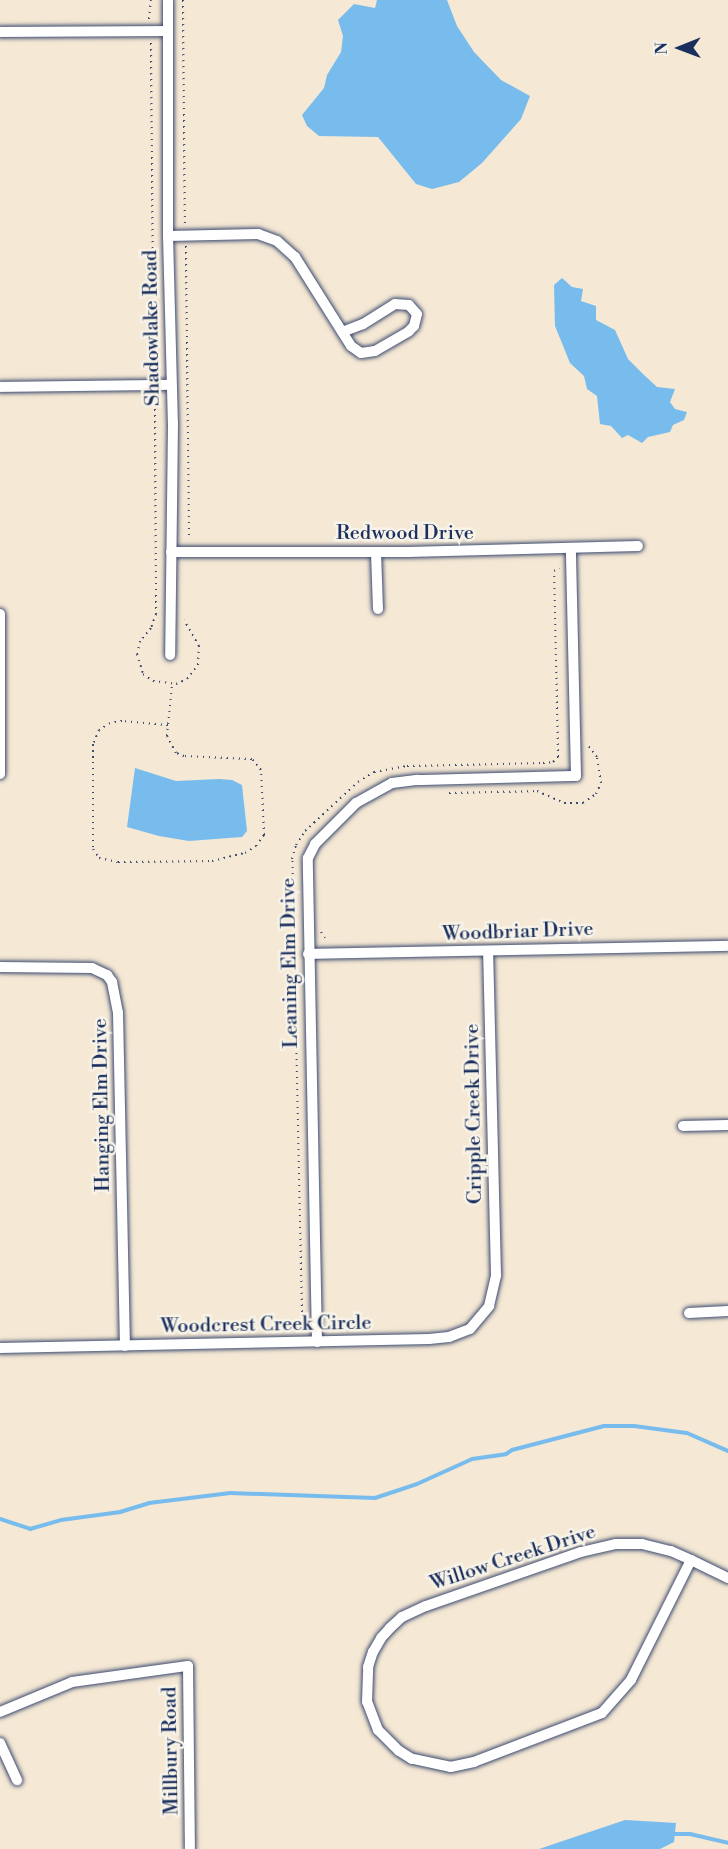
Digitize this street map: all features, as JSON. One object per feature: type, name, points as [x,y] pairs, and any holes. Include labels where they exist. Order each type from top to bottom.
[{"type":"street","name":"Shadowlake Road","points":[[168,0],[168,236],[170,385],[173,424],[170,655]]},
{"type":"street","points":[[0,32],[168,31]]},
{"type":"street","points":[[168,236],[258,234],[277,241],[296,257],[342,332],[355,350],[369,353],[409,331],[414,326],[417,314],[409,305],[396,304],[363,324],[342,332]]},
{"type":"street","points":[[0,387],[170,385]]},
{"type":"street","name":"Redwood Drive","points":[[171,552],[376,552],[638,546]]},
{"type":"street","name":"Leaning Elm Drive","points":[[317,1342],[306,866],[310,852],[363,798],[381,788],[402,781],[576,776],[571,549]]},
{"type":"street","points":[[376,552],[378,609]]},
{"type":"street","points":[[0,614],[0,774]]},
{"type":"street","name":"Woodbriar Drive","points":[[308,954],[728,946]]},
{"type":"street","name":"Cripple Creek Drive","points":[[488,952],[496,1275]]},
{"type":"street","name":"Hanging Elm Drive","points":[[0,967],[92,968],[107,975],[112,982],[118,1013],[124,1346]]},
{"type":"street","points":[[683,1126],[728,1125]]},
{"type":"street","name":"Woodcrest Creek Circle","points":[[0,1348],[429,1339],[459,1334],[477,1323],[489,1306],[496,1275]]},
{"type":"street","points":[[689,1313],[728,1311]]},
{"type":"street","name":"Willow Creek Drive","points":[[691,1560],[631,1680],[612,1704],[593,1718],[463,1766],[443,1767],[412,1759],[399,1751],[378,1730],[368,1702],[368,1667],[381,1638],[402,1617],[426,1606],[598,1546],[642,1544],[671,1551],[691,1560],[728,1578]]},
{"type":"street","name":"Millbury Road","points":[[0,1712],[72,1682],[188,1666],[190,1849]]},
{"type":"street","points":[[0,1743],[17,1780]]},
{"type":"path","name":"Leaning Elm Drive","points":[[302,1318],[292,859],[296,845],[305,831],[358,782],[374,772],[407,766],[543,764],[553,762],[558,757],[555,571]]},
{"type":"path","points":[[168,725],[122,721],[110,723],[99,730],[93,744],[93,849],[99,858],[118,862],[212,861],[245,853],[256,846],[264,835],[261,770],[252,759],[184,756],[176,753],[167,736],[168,725],[171,685]]},
{"type":"path","points":[[443,793],[537,791],[564,803],[583,803],[596,794],[601,783],[597,757],[586,744]]},
{"type":"path","name":"Leaning Elm Drive","points":[[320,928],[325,938]]},
{"type":"water","points":[[377,0],[447,0],[457,26],[474,52],[501,80],[530,96],[521,119],[482,163],[459,182],[432,189],[416,184],[378,137],[319,136],[307,126],[302,115],[324,88],[327,75],[341,52],[343,36],[338,20],[354,4],[375,8]]},
{"type":"water","points":[[562,278],[572,287],[583,289],[581,301],[596,306],[596,320],[615,330],[628,359],[644,375],[657,387],[675,389],[670,402],[675,409],[687,412],[684,420],[673,425],[670,432],[648,437],[642,443],[628,435],[622,438],[611,426],[600,424],[597,396],[587,389],[584,376],[570,363],[555,326],[554,285]]},
{"type":"water","points":[[135,768],[176,781],[219,779],[232,780],[242,785],[247,831],[242,837],[189,841],[127,827]]},
{"type":"water","points":[[625,1820],[676,1823],[674,1842],[660,1849],[539,1849]]},
{"type":"waterway","points":[[0,1519],[30,1529],[61,1520],[120,1512],[149,1503],[230,1493],[375,1498],[417,1484],[472,1459],[506,1454],[512,1450],[604,1426],[634,1426],[687,1433],[728,1451]]},
{"type":"waterway","points":[[670,1834],[690,1834],[728,1843]]}]
